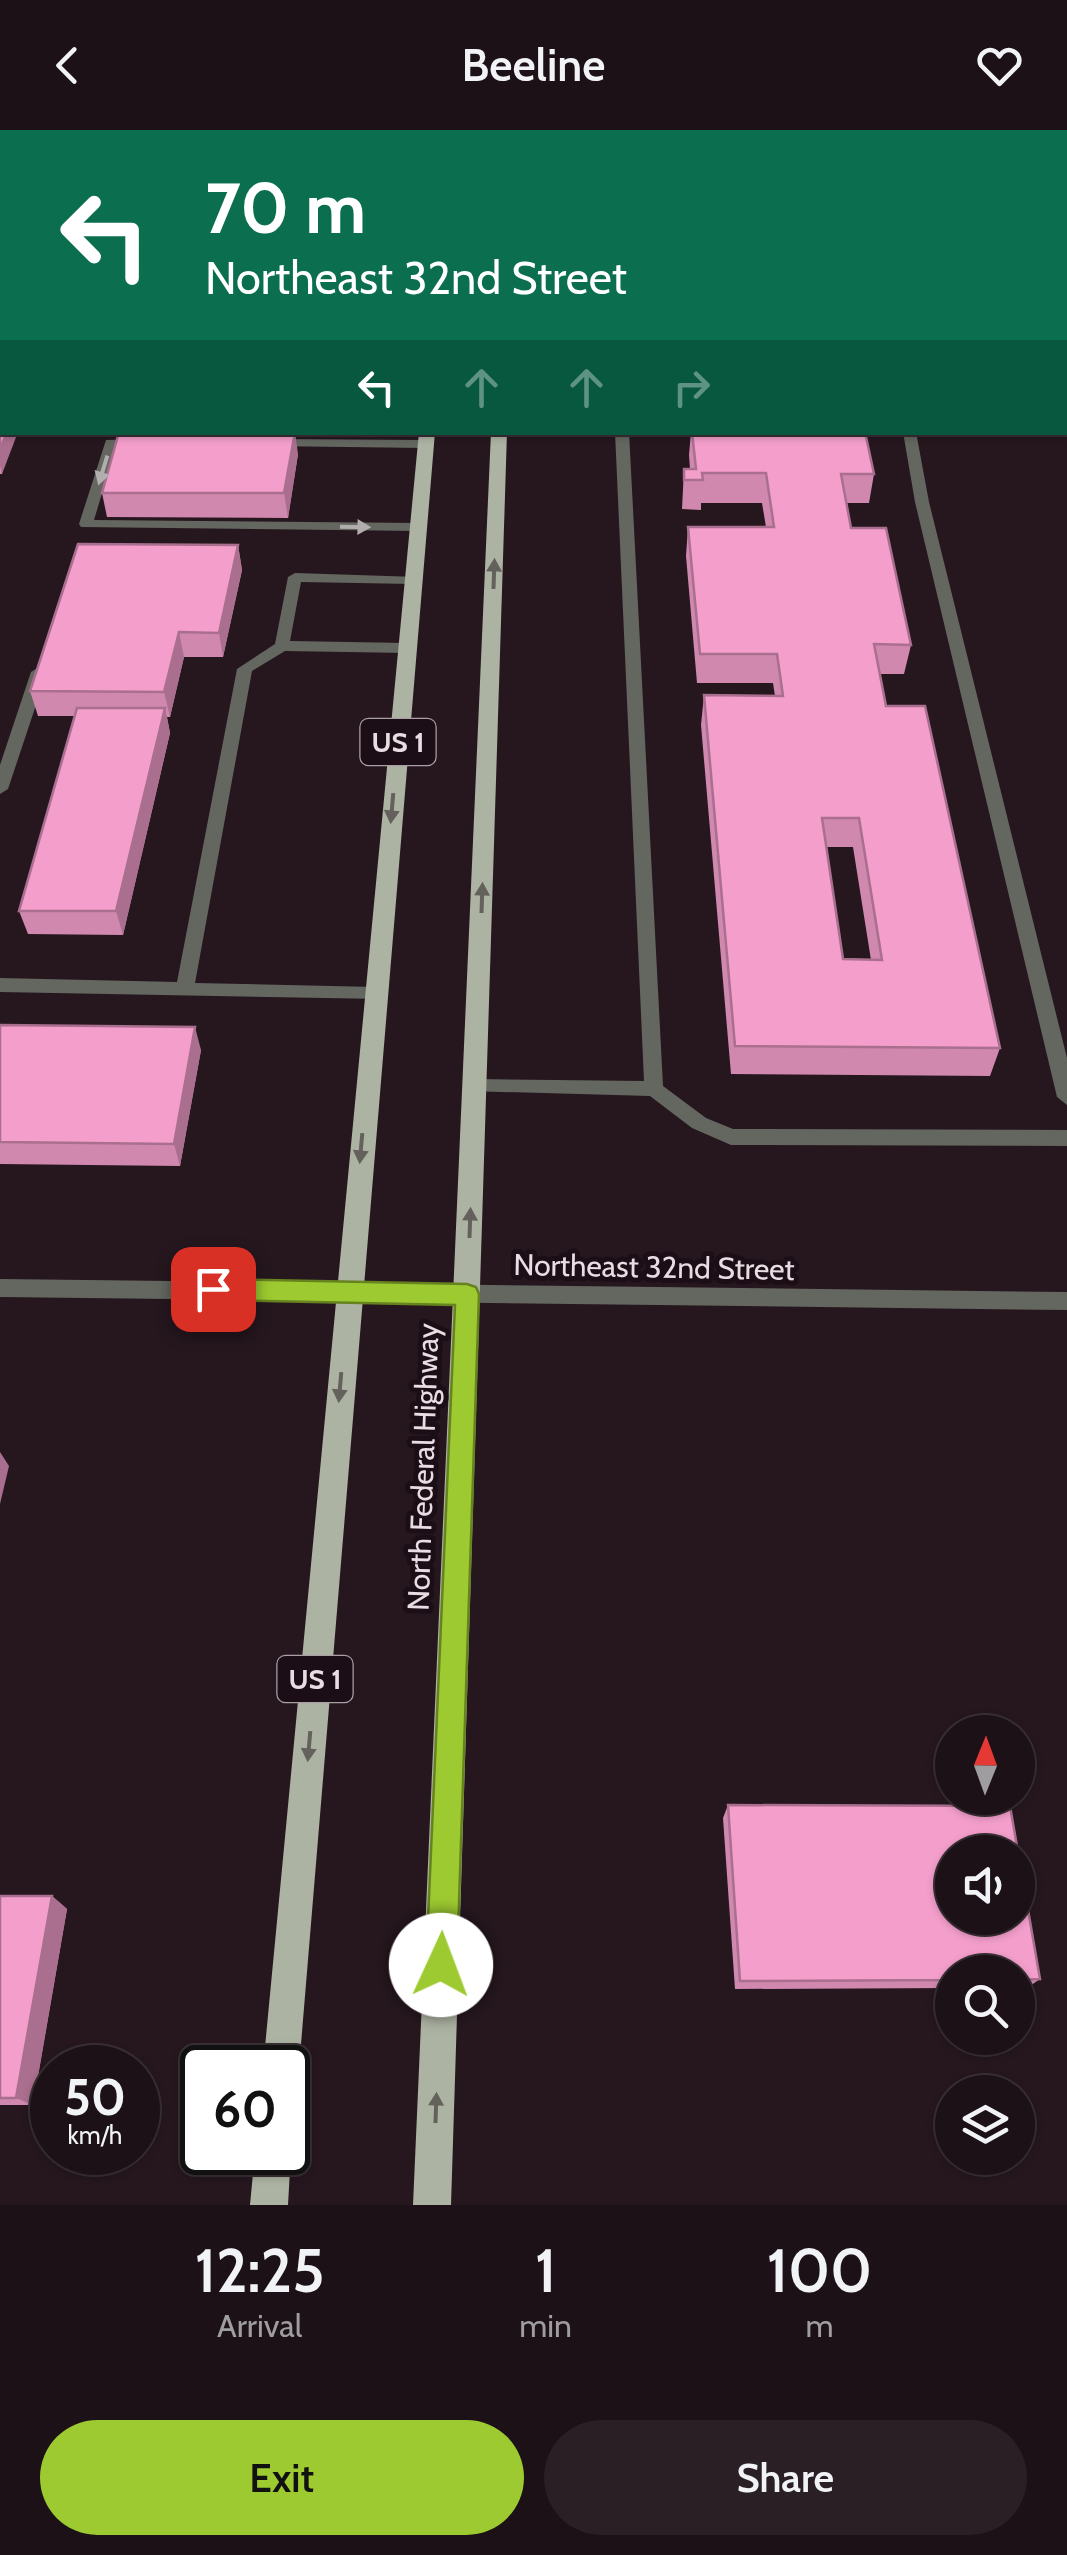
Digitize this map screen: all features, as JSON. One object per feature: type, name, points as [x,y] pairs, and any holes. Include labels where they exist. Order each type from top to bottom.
[{"type":"main road","name":"North Federal Highway","points":[[432,2205],[499,435]]},
{"type":"main road","name":"US 1","points":[[283,2045],[426,438]]},
{"type":"main road","points":[[269,2205],[271,2175]]},
{"type":"street","points":[[622,435],[654,1088]]},
{"type":"street","points":[[910,435],[927,522],[1067,1096]]},
{"type":"street","points":[[264,444],[426,438]]},
{"type":"street","points":[[168,443],[111,443],[86,524],[418,528]]},
{"type":"street","points":[[282,646],[295,577],[414,580]]},
{"type":"street","points":[[185,990],[245,670],[282,646],[407,648]]},
{"type":"street","points":[[0,789],[42,662]]},
{"type":"street","points":[[0,986],[376,994]]},
{"type":"street","points":[[475,1086],[654,1088],[699,1123],[731,1137],[1067,1138]]},
{"type":"street","name":"Northeast 32nd Street","points":[[0,1288],[1067,1301]]},
{"type":"building","points":[[118,435],[294,435],[284,493],[102,493]]},
{"type":"building","points":[[692,435],[866,435],[874,474],[841,474],[851,528],[886,528],[911,645],[874,644],[886,706],[925,706],[1000,1048],[735,1046],[704,695],[783,696],[777,654],[700,654],[688,527],[774,527],[766,473],[702,473],[703,480],[684,480],[684,469],[696,469]],"holes":[[[822,818],[859,818],[882,960],[843,959]]]},
{"type":"building","points":[[78,544],[238,545],[219,633],[179,632],[164,692],[30,691]]},
{"type":"building","points":[[77,708],[165,708],[116,911],[19,911]]},
{"type":"building","points":[[0,1025],[195,1027],[174,1144],[0,1142]]},
{"type":"building","points":[[728,1805],[935,1806],[935,1815],[1012,1815],[1015,1835],[935,1835],[935,1935],[1032,1935],[1040,1979],[1035,1979],[1035,1955],[935,1955],[935,1980],[740,1981]]},
{"type":"building","points":[[0,1896],[52,1896],[16,2098],[0,2098]]},
{"type":"route","points":[[213,1289],[467,1294],[441,1965]]}]
